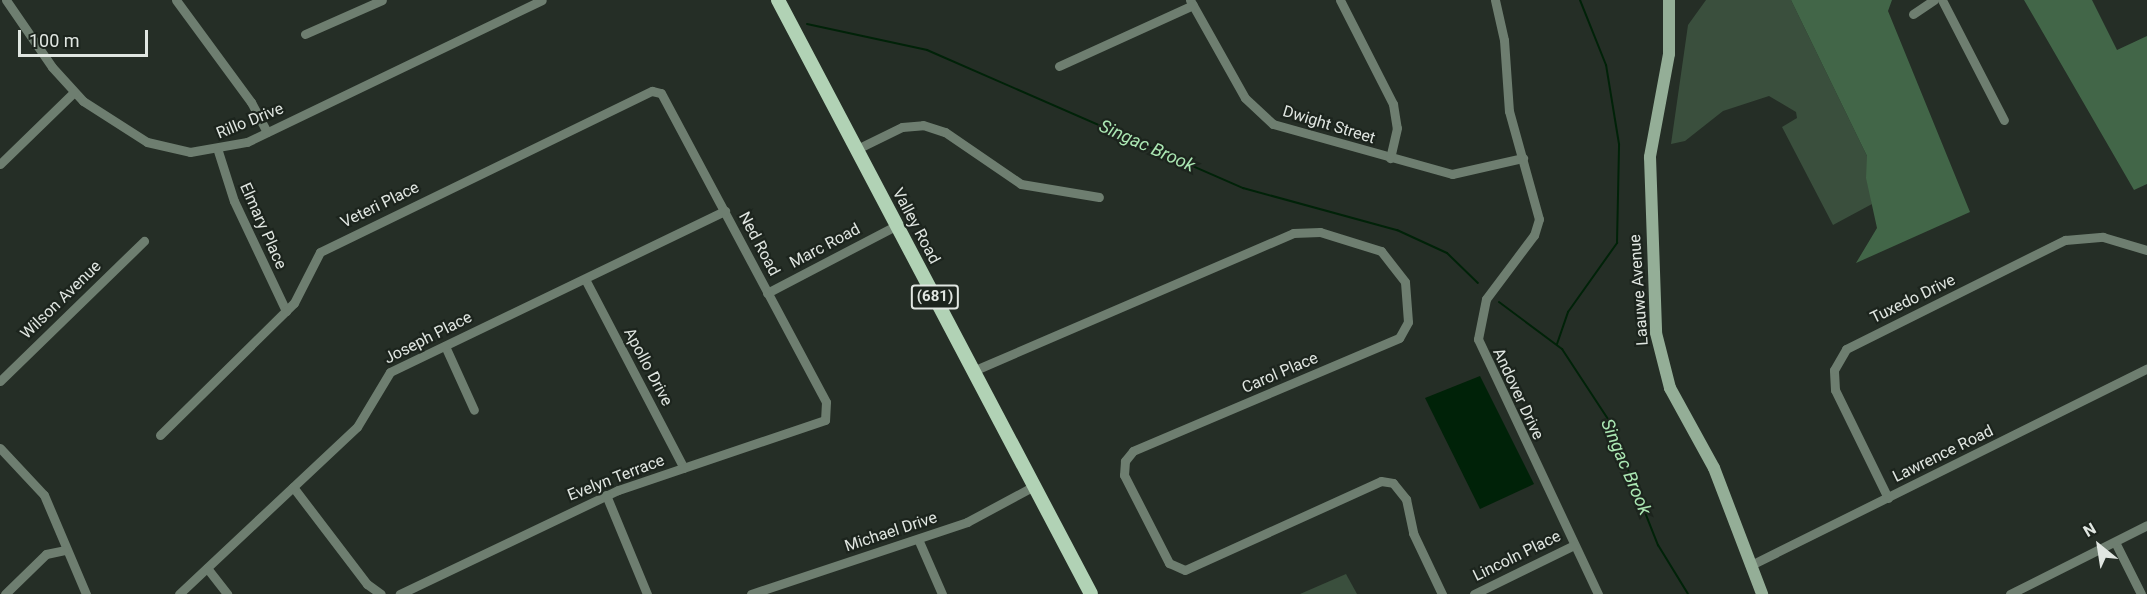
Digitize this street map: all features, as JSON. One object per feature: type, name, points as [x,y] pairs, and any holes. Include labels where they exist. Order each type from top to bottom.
[{"type":"main road","name":"Valley Road","points":[[778,0],[1091,594]]},
{"type":"street","name":"Rillo Drive","points":[[6,0],[74,92],[102,117],[147,142],[190,152],[218,151],[267,132],[542,0]]},
{"type":"street","points":[[176,0],[251,102],[267,132]]},
{"type":"street","points":[[305,34],[382,0]]},
{"type":"street","points":[[1340,0],[1393,104],[1397,128],[1390,158]]},
{"type":"street","name":"Andover Drive","points":[[1495,0],[1504,40],[1509,111],[1538,210],[1538,228],[1486,299],[1478,339],[1598,594]]},
{"type":"street","name":"Laauwe Avenue","points":[[1668,0],[1669,54],[1650,157],[1656,333],[1670,388],[1714,468],[1762,594]]},
{"type":"street","points":[[1913,14],[1934,0]]},
{"type":"street","points":[[1942,0],[2004,120]]},
{"type":"street","points":[[1059,66],[1192,3]]},
{"type":"street","name":"Dwight Street","points":[[1192,3],[1245,98],[1263,117],[1284,129],[1452,174],[1523,158]]},
{"type":"street","name":"Veteri Place","points":[[160,435],[286,311],[301,293],[314,259],[327,247],[652,91],[661,93],[670,108]]},
{"type":"street","points":[[0,164],[74,92]]},
{"type":"street","name":"Ned Road","points":[[670,108],[821,394]]},
{"type":"street","points":[[857,149],[902,127],[923,125],[952,136],[1021,184],[1099,197]]},
{"type":"street","name":"Elmary Place","points":[[218,151],[237,209],[286,311]]},
{"type":"street","name":"Joseph Place","points":[[179,594],[362,422],[390,372],[725,211]]},
{"type":"street","name":"Marc Road","points":[[767,293],[897,225]]},
{"type":"street","name":"Carol Place","points":[[973,371],[1293,233],[1320,232],[1381,251],[1406,282],[1408,322],[1399,338],[1133,451],[1125,461],[1124,475],[1169,562],[1185,570],[1381,482],[1393,483],[1406,499],[1413,533],[1442,594]]},
{"type":"street","name":"Tuxedo Drive","points":[[1888,498],[1835,390],[1834,370],[1846,349],[2065,240],[2103,237],[2147,250]]},
{"type":"street","name":"Wilson Avenue","points":[[0,381],[144,241]]},
{"type":"street","name":"Apollo Drive","points":[[585,279],[684,468]]},
{"type":"street","points":[[445,346],[474,410]]},
{"type":"street","name":"Lawrence Road","points":[[1751,565],[2147,368]]},
{"type":"street","name":"Evelyn Terrace","points":[[400,594],[606,495],[821,424],[827,409],[821,394]]},
{"type":"street","points":[[0,448],[44,495],[65,550],[86,594]]},
{"type":"street","name":"Michael Drive","points":[[751,594],[967,522],[1034,486]]},
{"type":"street","points":[[293,487],[367,584],[381,594]]},
{"type":"street","points":[[606,495],[647,594]]},
{"type":"street","points":[[2010,594],[2147,525]]},
{"type":"street","points":[[918,539],[942,594]]},
{"type":"street","points":[[2115,542],[2141,594]]},
{"type":"street","name":"Lincoln Place","points":[[1474,594],[1574,545]]},
{"type":"street","points":[[5,594],[46,554],[65,550]]},
{"type":"street","points":[[207,568],[227,594]]},
{"type":"shaded area","points":[[1706,0],[1791,0],[1867,156],[1872,204],[1833,225],[1782,127],[1797,118],[1796,112],[1769,96],[1723,111],[1685,141],[1671,144],[1688,25]]},
{"type":"shaded area","points":[[1791,0],[1892,0],[1888,11],[1970,212],[1856,263],[1877,228],[1866,178],[1867,156]]},
{"type":"shaded area","points":[[2024,0],[2092,0],[2117,50],[2147,36],[2147,184],[2134,190]]},
{"type":"shaded area","points":[[1480,376],[1534,484],[1480,509],[1425,398]]},
{"type":"shaded area","points":[[1346,574],[1357,594],[1300,594]]},
{"type":"waterway","name":"Singac Brook","points":[[1557,344],[1568,312],[1617,243],[1619,144],[1606,65],[1580,0]]},
{"type":"waterway","name":"Singac Brook","points":[[807,24],[927,50],[1243,188],[1397,230],[1447,253],[1478,283]]},
{"type":"waterway","name":"Singac Brook","points":[[1499,302],[1562,349],[1608,419],[1658,545],[1688,594]]}]
